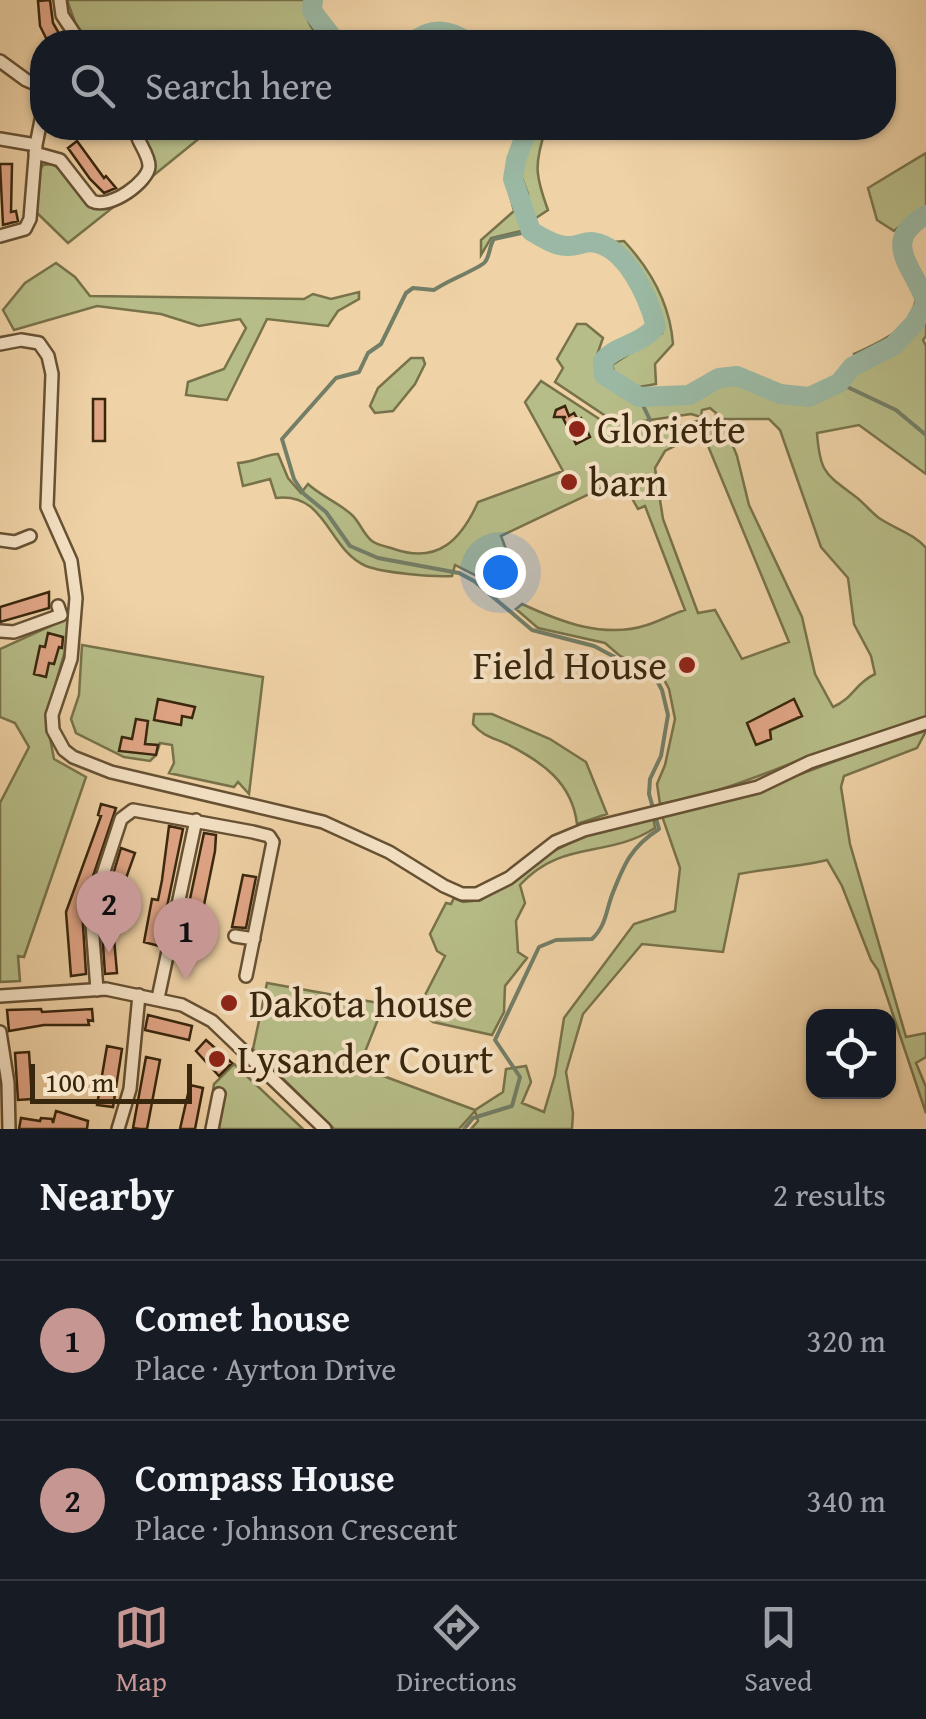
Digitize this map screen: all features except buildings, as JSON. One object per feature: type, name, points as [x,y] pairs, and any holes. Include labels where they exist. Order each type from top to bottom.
[{"type":"street","points":[[60,0],[62,15],[72,30]]},
{"type":"street","points":[[0,62],[30,82]]},
{"type":"street","points":[[0,139],[60,160],[92,201],[100,205],[110,204],[146,174],[149,167],[139,140]]},
{"type":"street","points":[[0,236],[26,229],[30,219],[37,140]]},
{"type":"street","points":[[0,344],[21,340],[39,343],[52,365],[47,508],[71,561],[76,598],[71,659],[52,715],[53,730],[64,750],[111,772],[324,822],[389,852],[462,894],[477,894],[570,836],[758,787],[810,762],[926,723]]},
{"type":"street","points":[[0,540],[16,542],[30,536]]},
{"type":"street","points":[[0,631],[14,632],[61,615],[58,606]]},
{"type":"street","points":[[97,990],[92,911],[121,818],[133,810],[268,836],[273,842],[246,976]]},
{"type":"street","points":[[158,998],[196,820]]},
{"type":"street","points":[[236,936],[254,939]]},
{"type":"street","points":[[0,996],[97,990],[182,1004],[212,1021],[325,1129]]},
{"type":"street","points":[[118,1129],[130,1089],[139,995]]},
{"type":"street","points":[[0,1032],[8,1083],[9,1129]]},
{"type":"street","points":[[212,1129],[219,1094]]},
{"type":"green space","points":[[67,0],[305,0],[314,30],[79,30]]},
{"type":"green space","points":[[143,140],[197,140],[154,175],[153,161]]},
{"type":"green space","points":[[530,140],[542,140],[538,169],[548,210],[536,218],[534,228],[491,238],[481,255],[481,240],[514,211],[506,180],[518,198],[528,194],[519,170]]},
{"type":"green space","points":[[926,153],[926,210],[894,231],[877,220],[868,188]]},
{"type":"green space","points":[[52,164],[85,198],[111,209],[68,243],[35,211],[37,175],[43,165]]},
{"type":"green space","points":[[624,241],[658,288],[673,344],[655,364],[656,384],[639,387],[615,375],[612,365],[662,333],[661,320],[646,284],[613,242]]},
{"type":"green space","points":[[56,263],[75,277],[90,296],[304,299],[313,294],[331,299],[359,292],[359,299],[338,311],[328,326],[267,319],[227,400],[186,395],[188,382],[224,369],[246,328],[240,319],[199,326],[161,314],[97,306],[14,330],[3,310],[25,283]]},
{"type":"green space","points":[[926,294],[926,474],[859,425],[817,433],[826,472],[879,518],[926,548],[926,718],[706,794],[660,804],[657,784],[675,719],[669,689],[661,674],[620,656],[605,643],[538,628],[516,609],[522,604],[567,622],[615,630],[647,625],[685,610],[645,506],[638,509],[629,493],[608,485],[501,536],[509,557],[475,575],[455,565],[452,576],[443,576],[396,573],[366,566],[343,548],[306,504],[276,498],[270,479],[243,486],[238,463],[278,454],[288,478],[301,493],[308,484],[348,511],[374,542],[410,553],[435,551],[456,538],[478,502],[563,471],[525,402],[541,381],[604,422],[604,415],[555,382],[563,368],[557,359],[577,324],[586,324],[603,338],[597,355],[599,373],[638,400],[689,400],[715,383],[728,380],[780,399],[810,400],[840,387],[860,367],[854,354],[900,328],[916,300]],"holes":[[[710,408],[716,413],[715,419],[769,419],[780,430],[821,547],[848,578],[854,624],[871,656],[875,674],[833,707],[815,674],[802,617],[749,505],[724,424],[697,421],[658,432],[644,429],[643,421],[691,414],[701,417],[702,410]],[[695,436],[706,441],[789,642],[742,659],[715,610],[698,613],[663,519],[655,468],[665,451]]]},
{"type":"green space","points":[[411,358],[423,358],[425,364],[415,384],[393,411],[375,413],[370,406],[378,388]]},
{"type":"green space","points":[[70,617],[67,644],[46,717],[54,759],[86,777],[24,957],[18,956],[20,981],[0,982],[0,803],[29,747],[15,723],[0,717],[0,649]]},
{"type":"green space","points":[[82,645],[263,677],[249,794],[238,782],[234,787],[169,773],[174,763],[172,745],[160,743],[150,761],[124,757],[76,733],[71,719],[79,695]]},
{"type":"green space","points":[[474,714],[492,714],[550,739],[586,762],[607,814],[577,824],[569,796],[553,775],[520,751],[480,731],[473,724]]},
{"type":"green space","points":[[926,731],[917,748],[844,776],[841,787],[850,844],[906,1037],[926,1033],[926,1057],[916,1063],[926,1087],[926,1113],[896,1024],[896,1009],[891,1009],[842,886],[827,860],[739,874],[723,952],[642,944],[583,1014],[566,1072],[572,1129],[471,1129],[478,1121],[475,1111],[459,1129],[334,1129],[253,1049],[267,983],[384,1004],[359,1067],[475,1110],[503,1092],[506,1069],[526,1066],[531,1082],[522,1103],[544,1112],[555,1075],[564,1018],[634,924],[675,911],[680,868],[662,816],[730,799]]},
{"type":"green space","points":[[653,816],[655,828],[620,844],[552,861],[520,885],[525,903],[516,921],[518,952],[527,958],[505,986],[504,1012],[492,1035],[433,1022],[423,1014],[421,1003],[445,956],[437,951],[430,934],[446,903],[451,904],[454,898],[463,902],[481,900],[550,853],[586,835]]},
{"type":"green space","points":[[234,1064],[303,1129],[217,1129],[224,1093],[213,1090],[214,1084]]},
{"type":"waterway","points":[[313,0],[312,11],[327,30]]},
{"type":"waterway","points":[[524,140],[513,179],[531,231],[562,246],[591,242],[604,245],[625,262],[647,301],[656,326],[603,361],[604,375],[639,397],[689,395],[719,378],[737,376],[780,394],[809,397],[839,383],[852,367],[893,346],[914,324],[926,303],[902,245],[904,235],[926,215]]},
{"type":"waterway","points":[[464,1129],[473,1118],[512,1106],[520,1077],[495,1040],[539,947],[556,940],[592,939],[603,924],[630,857],[659,829],[649,794],[668,715],[662,690],[656,679],[594,646],[532,630],[459,573],[378,558],[350,546],[326,512],[304,494],[294,479],[282,439],[336,378],[359,372],[368,353],[381,344],[406,293],[413,288],[434,290],[482,265],[494,239],[531,231]]},
{"type":"waterway","points":[[839,383],[896,410],[926,435]]},
{"type":"waterway","points":[[639,397],[650,420]]},
{"type":"waterway","points":[[660,428],[664,432],[686,429]]},
{"type":"place","name":"Gloriette","points":[[577,429]]},
{"type":"place","name":"barn","points":[[569,482]]},
{"type":"place","name":"Field House","points":[[687,665]]},
{"type":"place","name":"Compass House","points":[[109,953]]},
{"type":"place","name":"Comet house","points":[[186,980]]},
{"type":"place","name":"Dakota house","points":[[229,1003]]},
{"type":"place","name":"Lysander Court","points":[[217,1059]]}]
